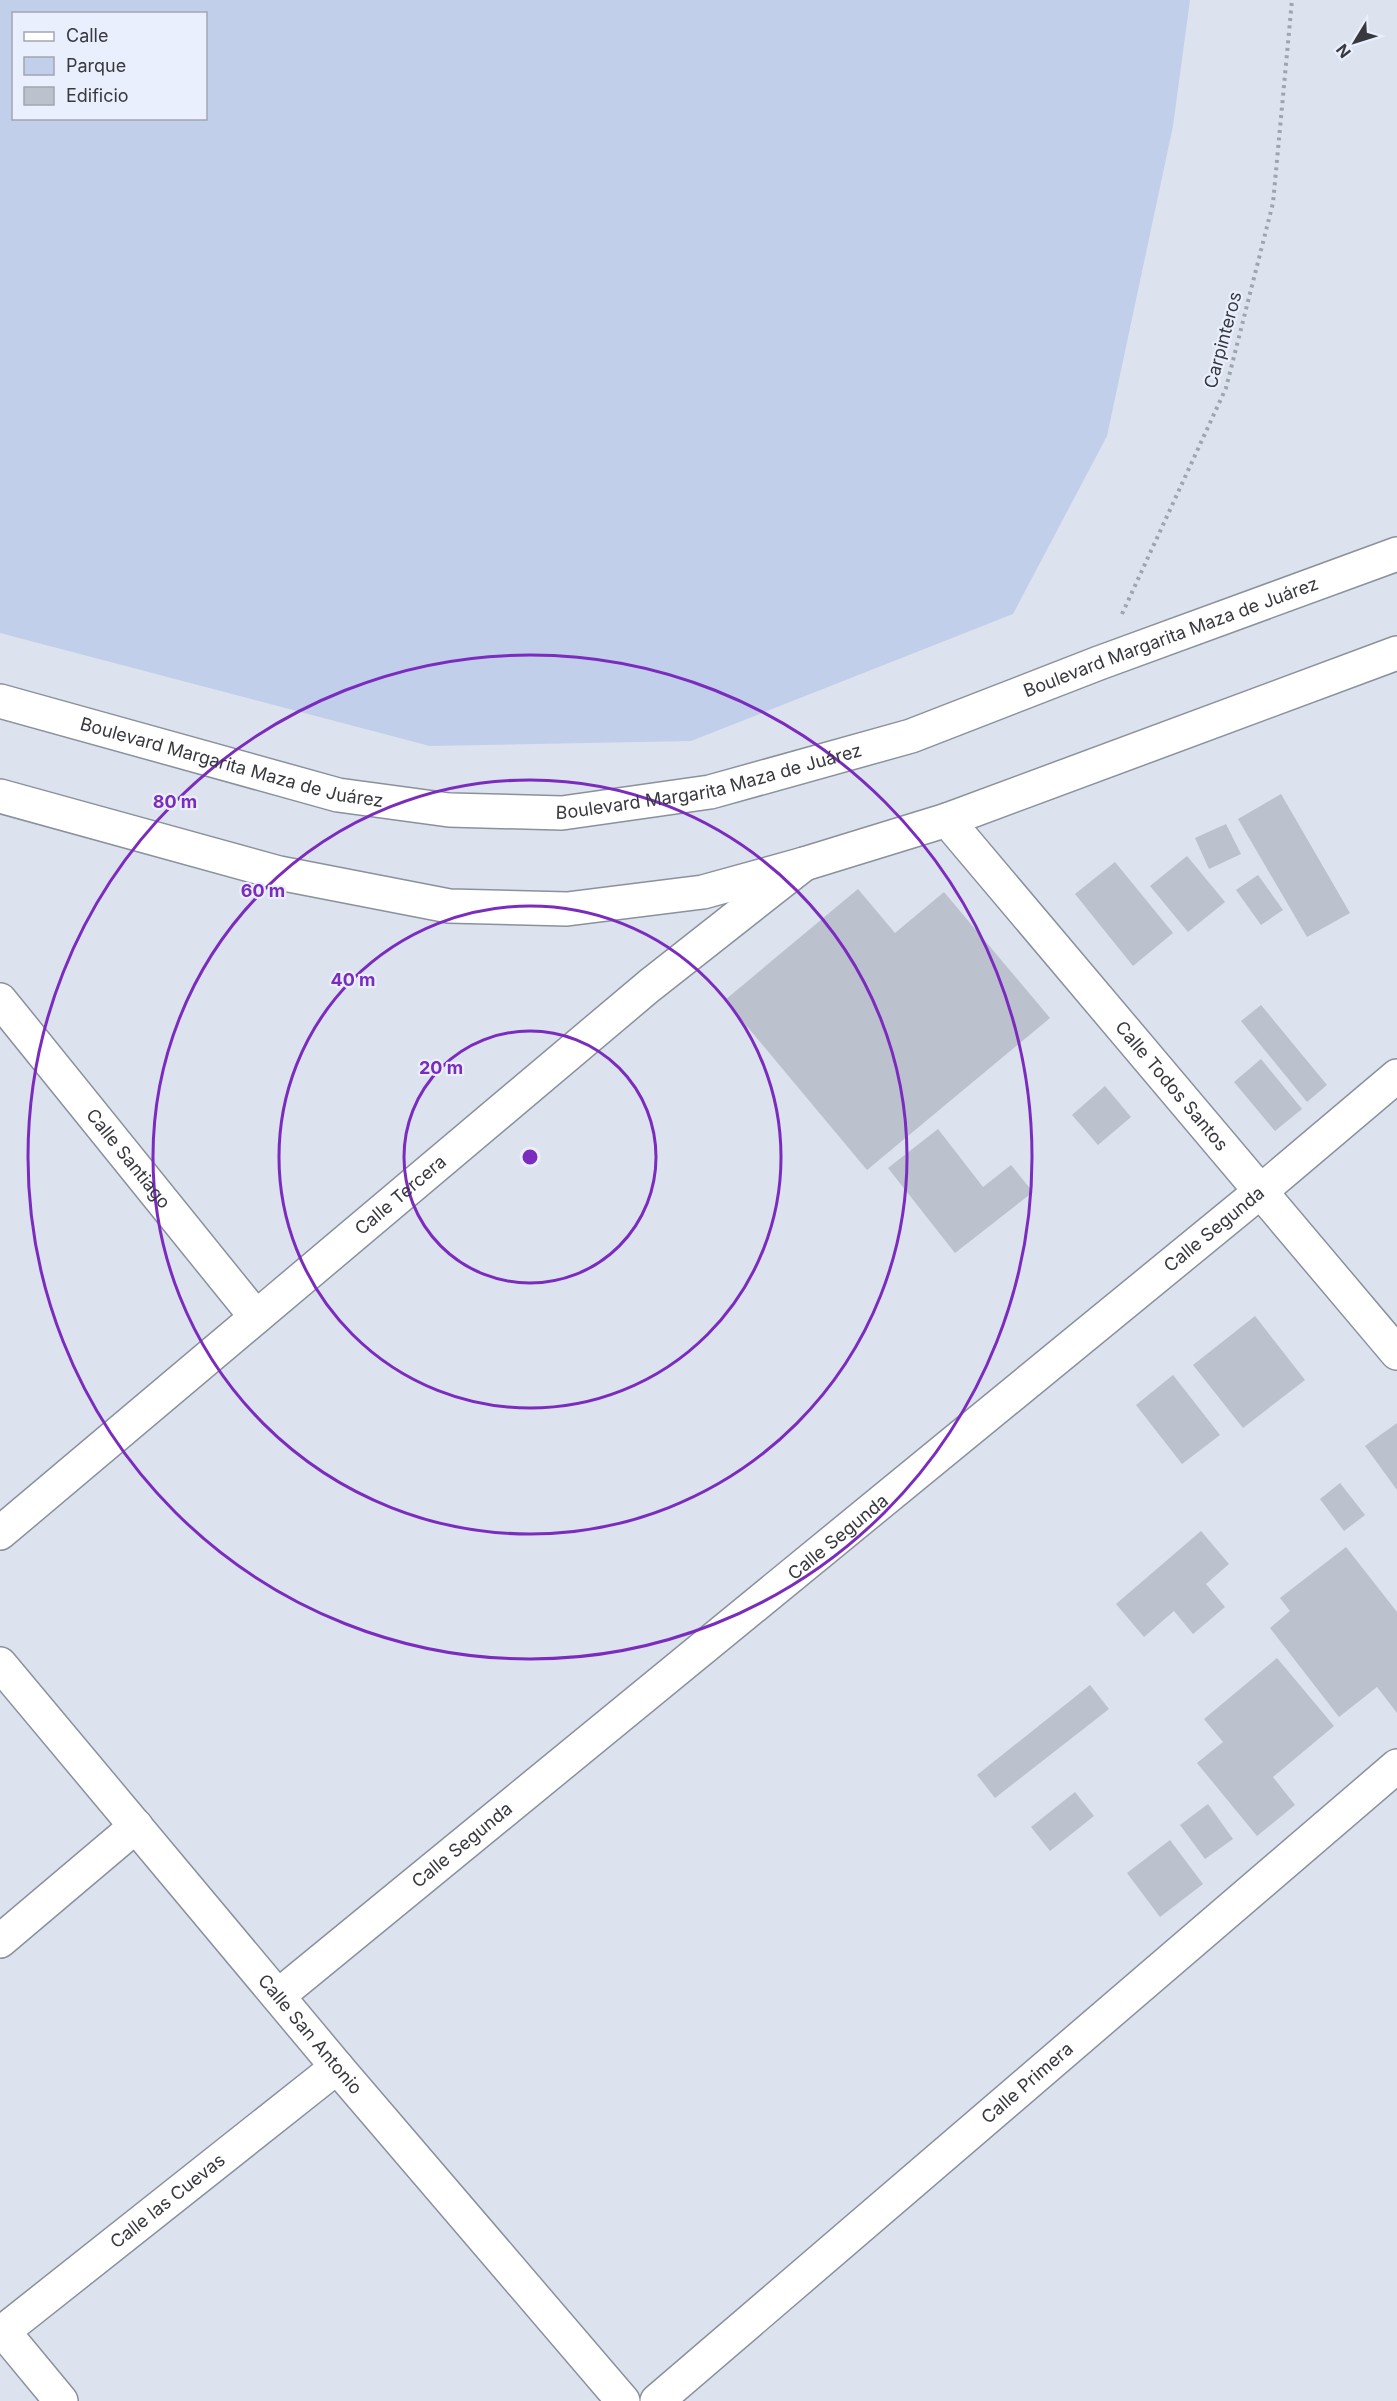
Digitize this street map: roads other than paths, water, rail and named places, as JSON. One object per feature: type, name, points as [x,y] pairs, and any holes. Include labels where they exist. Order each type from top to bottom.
[{"type":"street","name":"Boulevard Margarita Maza de Juárez","points":[[0,701],[338,795],[449,810],[562,813],[710,792],[911,736],[1099,663],[1397,554]]},
{"type":"street","points":[[0,796],[279,873],[449,906],[567,909],[703,892],[947,820],[1397,653]]},
{"type":"street","name":"Calle Todos Santos","points":[[947,820],[1397,1353]]},
{"type":"street","name":"Calle Tercera","points":[[0,1533],[649,986],[804,864]]},
{"type":"street","name":"Calle Santiago","points":[[0,1000],[256,1317]]},
{"type":"street","name":"Calle Segunda","points":[[278,1996],[1261,1191],[1397,1076]]},
{"type":"street","name":"Calle San Antonio","points":[[0,1664],[337,2067],[623,2401]]},
{"type":"street","name":"Calle Primera","points":[[657,2401],[1397,1766]]},
{"type":"street","points":[[0,1941],[136,1826]]},
{"type":"street","name":"Calle las Cuevas","points":[[1,2332],[337,2067]]},
{"type":"street","points":[[1,2332],[61,2401]]}]
